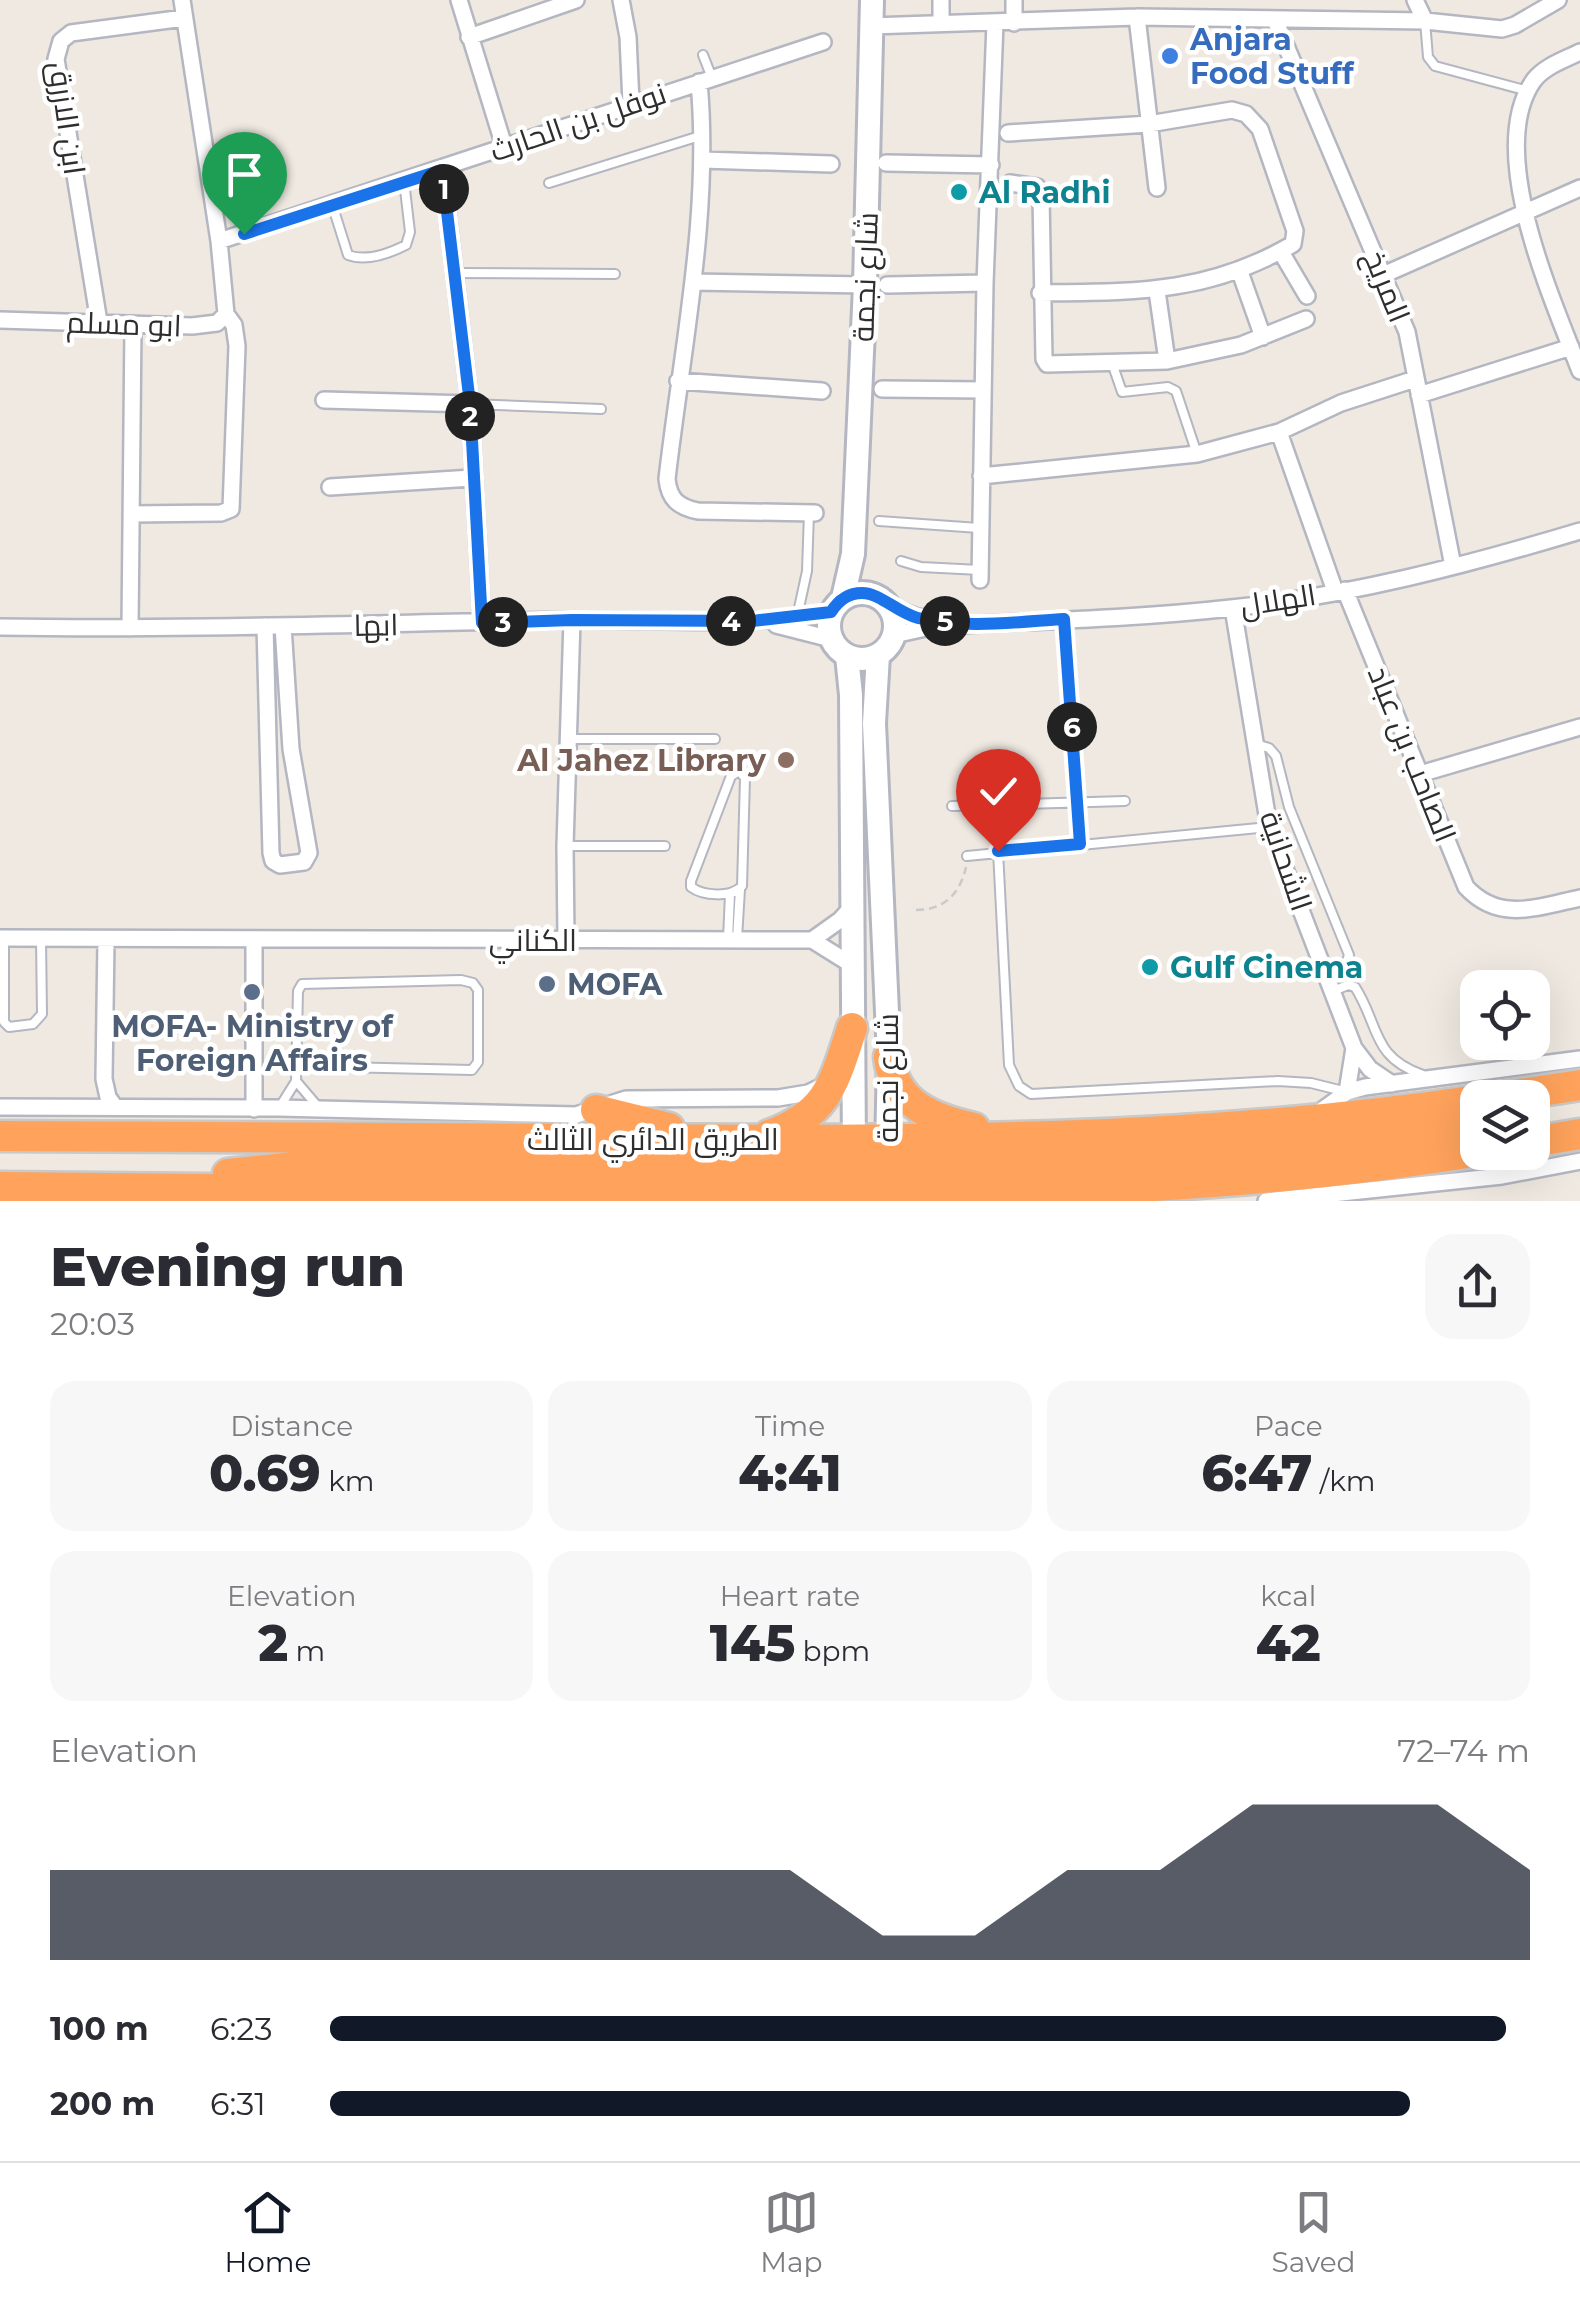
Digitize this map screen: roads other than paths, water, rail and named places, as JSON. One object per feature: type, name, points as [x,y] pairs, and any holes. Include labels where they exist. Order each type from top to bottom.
[{"type":"highway","points":[[752,1140],[807,1118],[822,1103],[835,1079],[852,1028]]},
{"type":"highway","points":[[889,1057],[897,1085],[923,1111],[949,1122],[1016,1137]]},
{"type":"highway","points":[[1550,1090],[1580,1086]]},
{"type":"highway","points":[[1550,1098],[1580,1086]]},
{"type":"highway","name":"الطريق الدائري الثالث","points":[[3,1139],[88,1135],[752,1140],[854,1152],[887,1138],[1016,1137],[1306,1121],[1460,1102]]},
{"type":"highway","points":[[596,1110],[705,1140]]},
{"type":"highway","points":[[855,1198],[859,1180],[866,1174],[888,1188],[927,1181],[1318,1146],[1460,1125]]},
{"type":"highway","points":[[1550,1142],[1579,1141]]},
{"type":"highway","points":[[156,1189],[230,1174],[322,1164],[854,1152]]},
{"type":"highway","points":[[927,1181],[975,1198],[1051,1197],[1236,1183],[1460,1154]]},
{"type":"highway","name":"الطريق الدائري الثالث","points":[[0,1187],[444,1196],[855,1198]]},
{"type":"main road","name":"شارع نجمة","points":[[837,605],[852,554],[876,285],[872,0]]},
{"type":"main road","points":[[852,554],[884,602],[895,621],[894,635],[878,656],[862,659],[839,647],[837,605],[861,592],[884,602]]},
{"type":"main road","name":"شارع نجمة","points":[[839,647],[851,695],[855,1198]]},
{"type":"main road","name":"شارع نجمة","points":[[878,656],[874,723],[889,1057],[888,1188]]},
{"type":"street","name":"ابو مسلم","points":[[0,320],[209,326],[226,314],[219,240],[182,0]]},
{"type":"street","points":[[459,0],[504,146]]},
{"type":"street","points":[[469,37],[576,0]]},
{"type":"street","points":[[621,0],[628,37],[631,103]]},
{"type":"street","points":[[941,0],[941,22]]},
{"type":"street","points":[[1014,0],[1014,23]]},
{"type":"street","points":[[1415,0],[1425,21]]},
{"type":"street","points":[[871,26],[1137,18],[1425,21],[1502,29],[1558,0]]},
{"type":"street","name":"ابن الازرق","points":[[99,322],[56,59],[58,46],[71,33],[184,18]]},
{"type":"street","points":[[1137,18],[1157,188]]},
{"type":"street","name":"المريخ","points":[[1274,20],[1407,332],[1453,566]]},
{"type":"street","points":[[980,575],[984,283],[995,23]]},
{"type":"street","name":"نوفل بن الحارث","points":[[219,240],[823,42]]},
{"type":"street","points":[[1580,52],[1546,69],[1528,91],[1518,130],[1516,160],[1523,215],[1580,370]]},
{"type":"street","points":[[706,80],[692,282],[668,492],[683,508],[698,511],[812,513]]},
{"type":"street","points":[[1008,133],[1149,124],[1232,110],[1246,114],[1260,129],[1295,231],[1293,244],[1240,272],[1157,291],[1040,293]]},
{"type":"street","points":[[703,160],[830,164]]},
{"type":"street","points":[[886,163],[991,165]]},
{"type":"street","points":[[442,170],[470,404],[482,623]]},
{"type":"street","points":[[1010,183],[1028,184],[1040,192],[1040,293],[1047,364],[1166,361],[1262,337],[1306,319]]},
{"type":"street","points":[[1384,275],[1580,188]]},
{"type":"street","points":[[1280,252],[1307,296]]},
{"type":"street","points":[[1240,272],[1262,337]]},
{"type":"street","points":[[692,282],[984,283]]},
{"type":"street","points":[[1157,291],[1166,361]]},
{"type":"street","points":[[131,514],[221,514],[232,508],[237,346],[234,326],[226,314]]},
{"type":"street","points":[[130,628],[133,324]]},
{"type":"street","points":[[981,476],[1197,454],[1279,432],[1341,403],[1571,347]]},
{"type":"street","points":[[678,381],[822,391]]},
{"type":"street","points":[[882,389],[984,390]]},
{"type":"street","points":[[324,400],[470,404]]},
{"type":"street","name":"الصاحب بن عباد","points":[[1279,432],[1340,591],[1466,887],[1492,908],[1531,909],[1580,898]]},
{"type":"street","points":[[330,487],[472,478]]},
{"type":"street","name":"الهلال","points":[[894,635],[935,626],[1233,608],[1340,591],[1453,566],[1580,531]]},
{"type":"street","name":"الهلال","points":[[884,602],[917,618],[968,624]]},
{"type":"street","name":"ابها","points":[[0,627],[752,621],[797,617],[837,605]]},
{"type":"street","name":"الشحانية","points":[[1233,608],[1270,827],[1354,1048],[1370,1069],[1392,1084]]},
{"type":"street","points":[[566,940],[572,620]]},
{"type":"street","name":"ابها","points":[[752,621],[810,631],[839,647]]},
{"type":"street","points":[[264,626],[272,857],[280,865],[300,864],[309,853],[295,783],[282,626]]},
{"type":"street","points":[[266,685],[286,684]]},
{"type":"street","points":[[1420,774],[1580,726]]},
{"type":"street","points":[[852,908],[812,940],[852,965]]},
{"type":"street","name":"الكناني","points":[[2,938],[812,940]]},
{"type":"street","points":[[106,939],[104,1079],[115,1107]]},
{"type":"street","points":[[254,940],[254,1108]]},
{"type":"street","name":"الشحانية","points":[[1347,1092],[1354,1048]]},
{"type":"street","points":[[1306,1121],[1347,1092],[1580,1059]]},
{"type":"street","name":"الطريق الدائري الثالث","points":[[0,1107],[278,1108],[576,1116],[626,1099],[793,1097],[835,1079]]},
{"type":"street","points":[[1266,1201],[1502,1176],[1579,1141]]},
{"type":"lane","points":[[1425,21],[1428,57],[1438,68],[1528,91]]},
{"type":"lane","points":[[703,55],[706,80]]},
{"type":"lane","points":[[548,182],[703,135]]},
{"type":"lane","points":[[332,204],[348,255],[356,258],[398,249],[406,246],[410,232],[404,181]]},
{"type":"lane","points":[[456,272],[616,274]]},
{"type":"lane","points":[[1112,363],[1122,392],[1168,387],[1176,391],[1197,454]]},
{"type":"lane","points":[[470,404],[601,409]]},
{"type":"lane","points":[[797,617],[807,571],[812,513]]},
{"type":"lane","points":[[879,521],[980,528]]},
{"type":"lane","points":[[900,561],[980,575]]},
{"type":"lane","points":[[1064,619],[1080,844]]},
{"type":"lane","points":[[568,739],[715,739]]},
{"type":"lane","points":[[1256,744],[1269,748],[1276,756],[1289,807],[1349,955],[1344,969],[1330,984]]},
{"type":"lane","points":[[732,939],[735,891],[742,882],[744,778],[739,771],[731,776],[691,884],[699,892],[735,891]]},
{"type":"lane","points":[[952,806],[1124,800]]},
{"type":"lane","points":[[966,856],[1270,827]]},
{"type":"lane","points":[[566,846],[665,846]]},
{"type":"lane","points":[[998,851],[1009,1065],[1019,1086],[1031,1094],[1278,1081],[1311,1082],[1347,1092]]},
{"type":"lane","points":[[2,938],[4,1022],[9,1027],[33,1024],[42,1014],[42,938]]},
{"type":"lane","points":[[278,1108],[296,1081],[296,1066],[298,991],[306,982],[461,980],[478,990],[478,1062],[472,1070],[296,1066]]},
{"type":"lane","points":[[1330,984],[1358,990],[1379,1045],[1387,1055],[1411,1071],[1442,1078]]},
{"type":"lane","points":[[296,1081],[320,1109]]},
{"type":"place","name":"Anjara Food Stuff","points":[[1170,56]]},
{"type":"place","name":"Al Radhi","points":[[959,192]]},
{"type":"place","name":"Al Jahez Library","points":[[786,760]]},
{"type":"place","name":"Gulf Cinema","points":[[1150,967]]},
{"type":"place","name":"MOFA","points":[[547,984]]},
{"type":"place","name":"MOFA- Ministry of Foreign Affairs","points":[[252,992]]}]
